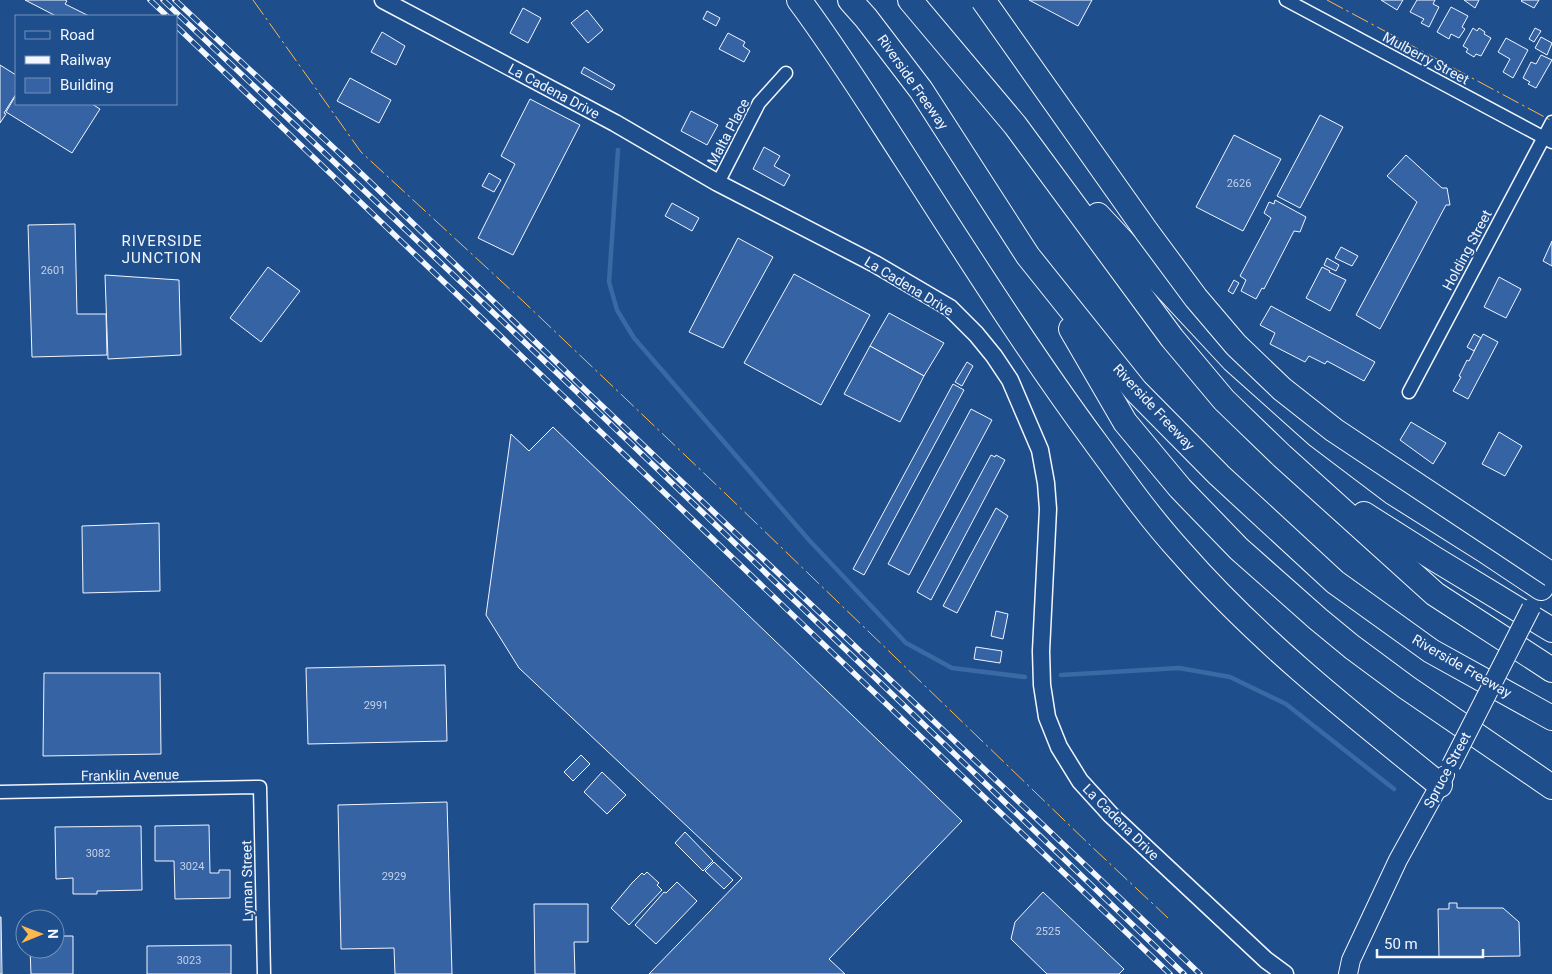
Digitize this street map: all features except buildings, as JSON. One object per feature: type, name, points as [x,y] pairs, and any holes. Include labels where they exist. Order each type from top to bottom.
[{"type":"highway","points":[[799,0],[860,88],[1010,322],[1138,500],[1180,552],[1267,641],[1341,706],[1445,775]]},
{"type":"highway","name":"Riverside Freeway","points":[[850,0],[921,90],[1028,256],[1136,391],[1219,476],[1335,582],[1432,651],[1552,718]]},
{"type":"highway","points":[[910,0],[1015,125],[1233,360],[1318,436],[1392,492],[1484,550],[1541,590]]},
{"type":"highway","points":[[983,0],[1146,232],[1196,298],[1236,345],[1282,389],[1541,590]]},
{"type":"highway","points":[[1015,125],[1172,338],[1224,400],[1282,456],[1435,594],[1552,670]]},
{"type":"highway","points":[[1028,256],[1125,422],[1180,488],[1224,533],[1296,600],[1352,647],[1406,687],[1552,787]]},
{"type":"highway","points":[[1282,456],[1379,524],[1552,630]]},
{"type":"main road","name":"Spruce Street","points":[[1348,974],[1351,960],[1398,860],[1445,775],[1541,590]]},
{"type":"street","name":"La Cadena Drive","points":[[383,0],[615,123],[718,183],[918,288],[950,308],[976,334],[1010,380],[1040,450],[1048,508],[1041,651],[1042,685],[1047,717],[1059,747],[1080,781],[1111,815],[1266,960],[1285,974]]},
{"type":"street","name":"Mulberry Street","points":[[1286,0],[1548,140]]},
{"type":"street","name":"Malta Place","points":[[718,183],[759,103],[786,73]]},
{"type":"street","name":"Holding Street","points":[[1409,392],[1548,140],[1552,122]]},
{"type":"street","name":"Spruce Street","points":[[1541,590],[1552,567]]},
{"type":"street","name":"Franklin Avenue","points":[[0,792],[260,787]]},
{"type":"street","name":"Lyman Street","points":[[260,787],[264,974]]},
{"type":"waterway","points":[[618,150],[609,282],[617,310],[634,338],[809,540],[906,643],[952,668],[1025,677]]},
{"type":"waterway","points":[[1061,675],[1179,668],[1230,677],[1286,704],[1394,789]]},
{"type":"railway","points":[[150,0],[166,15]]},
{"type":"railway","points":[[163,0],[576,391],[1184,974]]},
{"type":"railway","points":[[175,0],[364,176],[580,385],[1200,974]]},
{"type":"railway","points":[[178,28],[1170,974]]},
{"type":"power","points":[[253,0],[361,152],[525,303],[1168,918]]},
{"type":"power","points":[[1327,0],[1552,121]]},
{"type":"district","name":"RIVERSIDE JUNCTION","points":[[162,250]]}]
